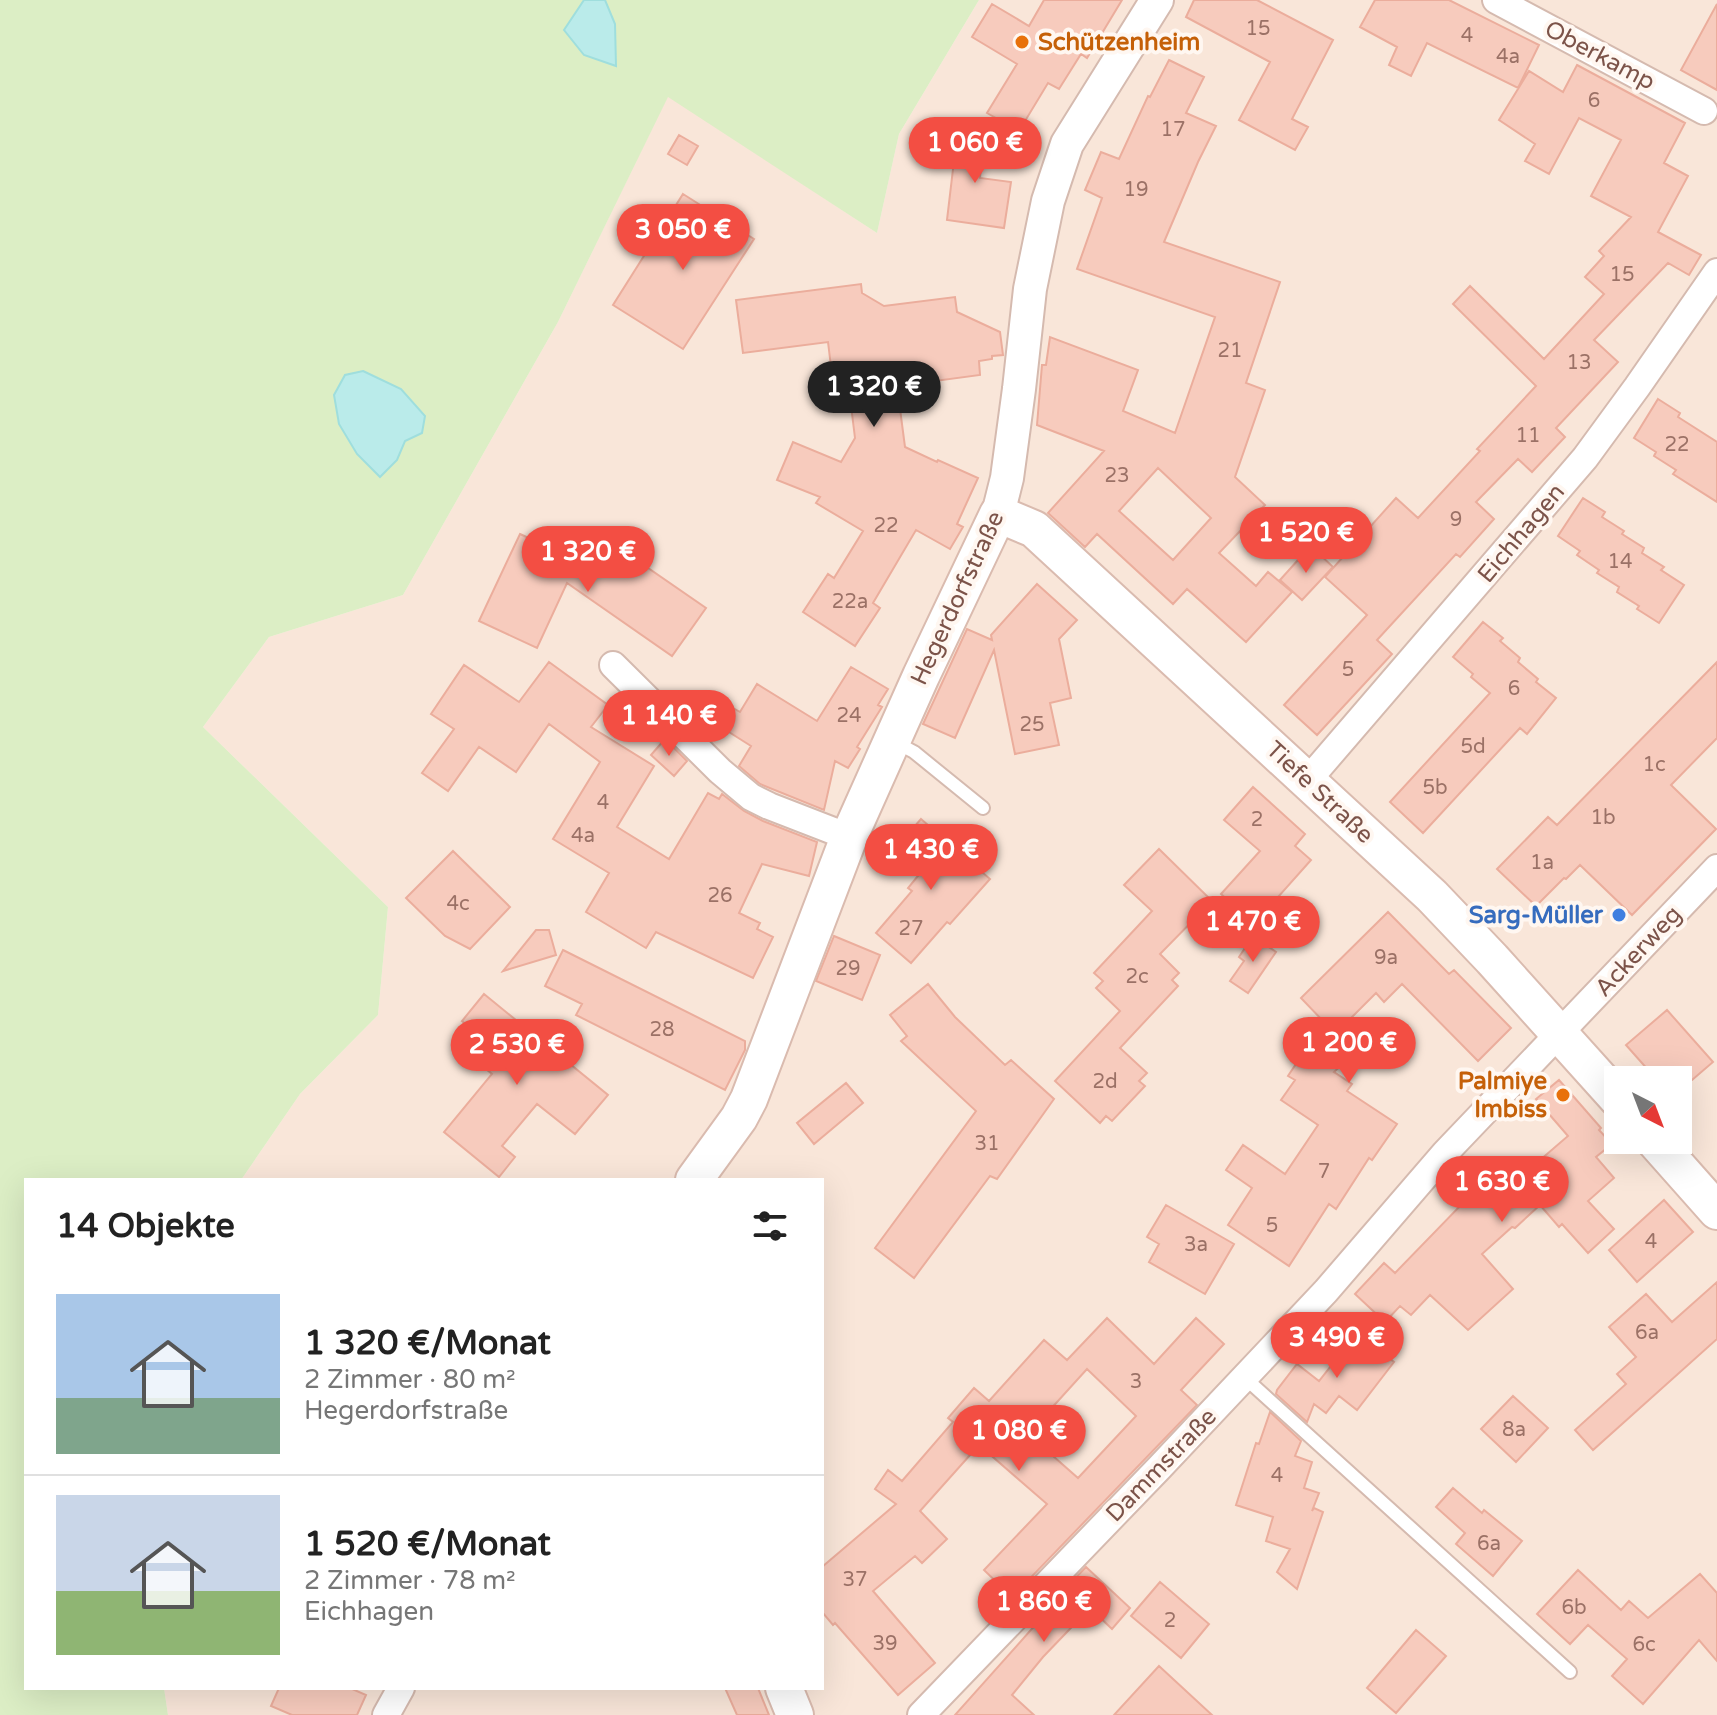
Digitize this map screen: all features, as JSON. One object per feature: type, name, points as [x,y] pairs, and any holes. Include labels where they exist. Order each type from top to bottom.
[{"type":"main road","name":"Hegerdorfstraße","points":[[696,1178],[749,1099],[849,837],[998,514]]},
{"type":"main road","name":"Tiefe Straße","points":[[998,514],[1034,529],[1432,896],[1604,1083]]},
{"type":"main road","points":[[1666,1154],[1717,1211]]},
{"type":"main road","points":[[785,1690],[795,1715]]},
{"type":"street","name":"Hegerdorfstraße","points":[[998,514],[1007,478],[1030,289],[1048,201],[1067,144],[1157,0]]},
{"type":"street","name":"Oberkamp","points":[[1496,0],[1704,111]]},
{"type":"street","name":"Eichhagen","points":[[1308,780],[1585,458],[1717,272]]},
{"type":"street","points":[[613,665],[720,771],[751,797],[849,837]]},
{"type":"street","name":"Ackerweg","points":[[1560,1034],[1717,868]]},
{"type":"street","name":"Dammstraße","points":[[921,1715],[1326,1291],[1445,1153],[1560,1034]]},
{"type":"street","points":[[386,1715],[400,1690]]},
{"type":"lane","points":[[892,741],[914,752],[983,808]]},
{"type":"lane","points":[[1244,1377],[1570,1672]]},
{"type":"shaded area","points":[[979,0],[1717,0],[1717,1715],[168,1715],[164,1690],[824,1690],[824,1178],[242,1178],[300,1094],[378,1015],[388,907],[203,727],[269,637],[403,595],[558,322],[668,96],[877,233],[899,134]]},
{"type":"green space","points":[[0,0],[979,0],[899,134],[877,233],[668,97],[558,322],[403,595],[269,637],[203,727],[388,907],[378,1015],[300,1094],[242,1178],[24,1178],[24,1690],[164,1690],[168,1715],[0,1715]]},
{"type":"water","points":[[584,0],[605,0],[615,24],[616,66],[584,55],[564,30]]},
{"type":"water","points":[[363,371],[401,389],[425,416],[422,433],[405,441],[397,460],[380,477],[357,454],[339,424],[334,395],[345,375]]},
{"type":"building","points":[[1044,0],[1122,0],[1087,58],[1081,54],[1059,89],[1048,83],[1019,131],[987,113],[1017,64],[972,37],[992,4],[1029,26]]},
{"type":"building","points":[[1194,0],[1257,0],[1333,40],[1292,119],[1308,127],[1295,150],[1239,120],[1270,62],[1186,17]]},
{"type":"building","points":[[1375,0],[1449,0],[1539,45],[1518,88],[1427,43],[1411,76],[1389,65],[1397,47],[1360,27]]},
{"type":"building","points":[[1717,4],[1717,90],[1681,70]]},
{"type":"building","points":[[1169,60],[1204,77],[1186,113],[1216,126],[1164,242],[1280,282],[1246,383],[1265,390],[1235,477],[1265,505],[1219,553],[1256,586],[1268,572],[1292,592],[1246,642],[1187,589],[1173,604],[1097,534],[1085,547],[1048,513],[1104,451],[1037,425],[1042,365],[1046,365],[1050,337],[1138,370],[1123,411],[1175,433],[1215,317],[1077,269],[1102,198],[1085,190],[1101,152],[1119,159]],"holes":[[[1158,468],[1211,518],[1173,560],[1119,511]]]},
{"type":"building","points":[[1577,65],[1685,123],[1664,163],[1688,176],[1658,232],[1701,255],[1689,275],[1668,263],[1594,340],[1618,362],[1556,428],[1565,437],[1532,472],[1518,459],[1476,502],[1494,519],[1460,557],[1456,554],[1377,640],[1392,654],[1317,735],[1284,705],[1367,615],[1325,577],[1396,498],[1418,518],[1536,386],[1453,304],[1470,286],[1544,359],[1604,294],[1585,277],[1604,256],[1599,251],[1631,217],[1591,196],[1621,140],[1579,118],[1549,174],[1525,161],[1535,144],[1499,120],[1529,71],[1563,92]]},
{"type":"building","points":[[958,127],[984,128],[980,178],[1011,182],[1004,228],[947,220]]},
{"type":"building","points":[[679,135],[698,146],[687,165],[668,154]]},
{"type":"building","points":[[683,194],[754,239],[683,349],[613,305]]},
{"type":"building","points":[[861,284],[862,293],[884,306],[955,297],[957,312],[1000,332],[1003,355],[979,361],[980,375],[897,386],[905,447],[978,478],[957,524],[963,527],[950,549],[916,530],[873,603],[880,608],[855,646],[803,612],[828,574],[834,578],[863,531],[816,503],[820,497],[777,480],[793,442],[841,462],[855,438],[848,381],[833,383],[828,342],[743,353],[736,300]]},
{"type":"building","points":[[1658,399],[1680,413],[1678,417],[1717,442],[1717,502],[1673,474],[1676,470],[1634,438]]},
{"type":"building","points":[[1583,498],[1605,512],[1602,517],[1624,531],[1622,534],[1644,548],[1642,553],[1684,585],[1659,623],[1617,592],[1619,587],[1597,573],[1599,570],[1577,555],[1580,551],[1558,536]]},
{"type":"building","points":[[520,534],[585,564],[603,537],[706,608],[672,656],[567,583],[537,648],[479,621]]},
{"type":"building","points":[[1316,551],[1333,567],[1302,600],[1280,580],[1298,560],[1303,565]]},
{"type":"building","points":[[1037,584],[1077,620],[1059,639],[1071,698],[1050,703],[1059,745],[1015,754],[994,650],[955,738],[923,724],[967,629],[992,640],[991,635]]},
{"type":"building","points":[[1483,622],[1503,638],[1500,641],[1520,658],[1518,662],[1538,679],[1536,682],[1556,698],[1527,734],[1520,728],[1423,833],[1390,802],[1490,693],[1453,657]]},
{"type":"building","points":[[549,662],[608,705],[591,727],[654,766],[617,827],[669,859],[708,793],[719,799],[722,794],[763,821],[817,842],[809,876],[762,864],[739,913],[760,923],[757,929],[773,937],[753,978],[656,932],[646,948],[586,912],[609,873],[553,839],[600,762],[549,724],[516,772],[479,747],[448,791],[422,773],[454,729],[431,714],[464,665],[519,702]]},
{"type":"building","points":[[1717,662],[1717,738],[1671,785],[1716,829],[1632,915],[1580,865],[1536,906],[1497,869],[1548,817],[1557,825]]},
{"type":"building","points":[[851,667],[888,689],[878,705],[882,707],[848,768],[835,761],[824,810],[760,784],[739,766],[751,746],[721,727],[733,708],[740,712],[757,684],[817,721]]},
{"type":"building","points":[[665,739],[687,761],[674,776],[651,755]]},
{"type":"building","points":[[1253,787],[1305,834],[1295,846],[1311,860],[1254,924],[1221,894],[1260,851],[1224,820]]},
{"type":"building","points":[[921,819],[990,879],[911,963],[876,933],[912,891],[908,888],[922,871],[896,848]]},
{"type":"building","points":[[1159,849],[1212,901],[1160,954],[1179,973],[1172,980],[1178,986],[1120,1048],[1147,1073],[1139,1081],[1145,1086],[1112,1121],[1106,1116],[1100,1123],[1055,1081],[1120,1011],[1096,988],[1103,981],[1094,973],[1152,911],[1124,885]]},
{"type":"building","points":[[453,851],[510,907],[470,949],[445,936],[406,898]]},
{"type":"building","points":[[1388,912],[1449,974],[1454,970],[1511,1028],[1478,1061],[1402,984],[1384,1002],[1376,993],[1345,1024],[1364,1044],[1334,1072],[1352,1084],[1347,1091],[1397,1124],[1372,1160],[1369,1158],[1336,1209],[1329,1204],[1289,1266],[1228,1225],[1252,1188],[1226,1170],[1243,1145],[1285,1174],[1318,1125],[1281,1100],[1295,1080],[1288,1076],[1324,1022],[1301,998]]},
{"type":"building","points":[[536,930],[549,930],[556,955],[503,971]]},
{"type":"building","points":[[834,936],[880,955],[862,1000],[816,981]]},
{"type":"building","points":[[1253,936],[1276,952],[1248,993],[1230,981],[1244,961],[1239,957]]},
{"type":"building","points":[[563,950],[745,1041],[745,1050],[725,1090],[576,1015],[582,1004],[545,986]]},
{"type":"building","points":[[928,984],[955,1017],[1005,1065],[1011,1060],[1054,1099],[997,1179],[990,1176],[914,1278],[875,1248],[976,1111],[901,1041],[907,1036],[890,1015]]},
{"type":"building","points":[[484,994],[608,1095],[575,1134],[537,1104],[502,1146],[515,1157],[499,1177],[444,1132],[492,1074],[469,1055],[483,1038],[462,1021]]},
{"type":"building","points":[[1667,1010],[1713,1062],[1692,1080],[1692,1066],[1645,1066],[1626,1045]]},
{"type":"building","points":[[1559,1080],[1601,1128],[1604,1150],[1596,1157],[1614,1178],[1588,1201],[1614,1229],[1588,1253],[1540,1205],[1482,1254],[1513,1289],[1468,1330],[1430,1295],[1411,1315],[1400,1306],[1385,1322],[1355,1294],[1384,1263],[1395,1273],[1464,1202],[1460,1197],[1486,1174],[1503,1192],[1568,1136],[1536,1099]]},
{"type":"building","points":[[846,1083],[863,1103],[814,1144],[797,1123]]},
{"type":"building","points":[[1664,1200],[1693,1232],[1637,1282],[1609,1250]]},
{"type":"building","points":[[1166,1205],[1234,1244],[1205,1294],[1149,1262],[1159,1244],[1147,1237]]},
{"type":"building","points":[[1717,1282],[1717,1339],[1593,1450],[1575,1430],[1626,1384],[1617,1374],[1636,1357],[1609,1327],[1646,1294],[1672,1322]]},
{"type":"building","points":[[1107,1318],[1154,1364],[1196,1318],[1224,1344],[1181,1390],[1197,1405],[1012,1597],[984,1570],[1047,1504],[979,1445],[920,1511],[947,1539],[922,1563],[915,1556],[873,1591],[935,1663],[898,1695],[824,1614],[824,1565],[896,1504],[875,1489],[888,1470],[902,1481],[953,1422],[948,1418],[974,1388],[989,1401],[1044,1340],[1067,1360]],"holes":[[[1087,1369],[1136,1416],[1078,1478],[1028,1434]]]},
{"type":"building","points":[[1357,1333],[1394,1362],[1357,1410],[1339,1396],[1326,1413],[1314,1404],[1307,1422],[1276,1394],[1277,1390],[1297,1364],[1319,1381]]},
{"type":"building","points":[[1513,1396],[1548,1428],[1516,1462],[1481,1429]]},
{"type":"building","points":[[1270,1412],[1301,1441],[1295,1456],[1312,1462],[1304,1488],[1319,1493],[1312,1511],[1314,1508],[1323,1512],[1297,1589],[1277,1572],[1290,1549],[1266,1541],[1273,1517],[1236,1505],[1256,1443],[1259,1444]]},
{"type":"building","points":[[1453,1488],[1522,1541],[1493,1576],[1456,1544],[1465,1533],[1436,1507]]},
{"type":"building","points":[[1086,1567],[1130,1608],[1112,1629],[1090,1608],[1043,1657],[1012,1695],[1034,1715],[955,1715],[1038,1622],[1035,1620]]},
{"type":"building","points":[[1578,1570],[1621,1610],[1629,1601],[1648,1618],[1700,1574],[1717,1593],[1717,1661],[1699,1640],[1643,1704],[1612,1676],[1627,1659],[1588,1625],[1570,1644],[1537,1614]]},
{"type":"building","points":[[1160,1582],[1209,1624],[1181,1658],[1131,1616]]},
{"type":"building","points":[[1416,1630],[1446,1656],[1396,1713],[1367,1688]]},
{"type":"building","points":[[1159,1666],[1212,1715],[1114,1715]]},
{"type":"building","points":[[278,1690],[355,1690],[366,1695],[357,1715],[292,1715],[271,1706]]},
{"type":"building","points":[[726,1690],[759,1690],[769,1715],[737,1715]]},
{"type":"place","name":"Schützenheim","points":[[1022,42]]},
{"type":"place","name":"Sarg-Müller","points":[[1619,915]]},
{"type":"place","name":"Palmiye Imbiss","points":[[1563,1095]]}]
